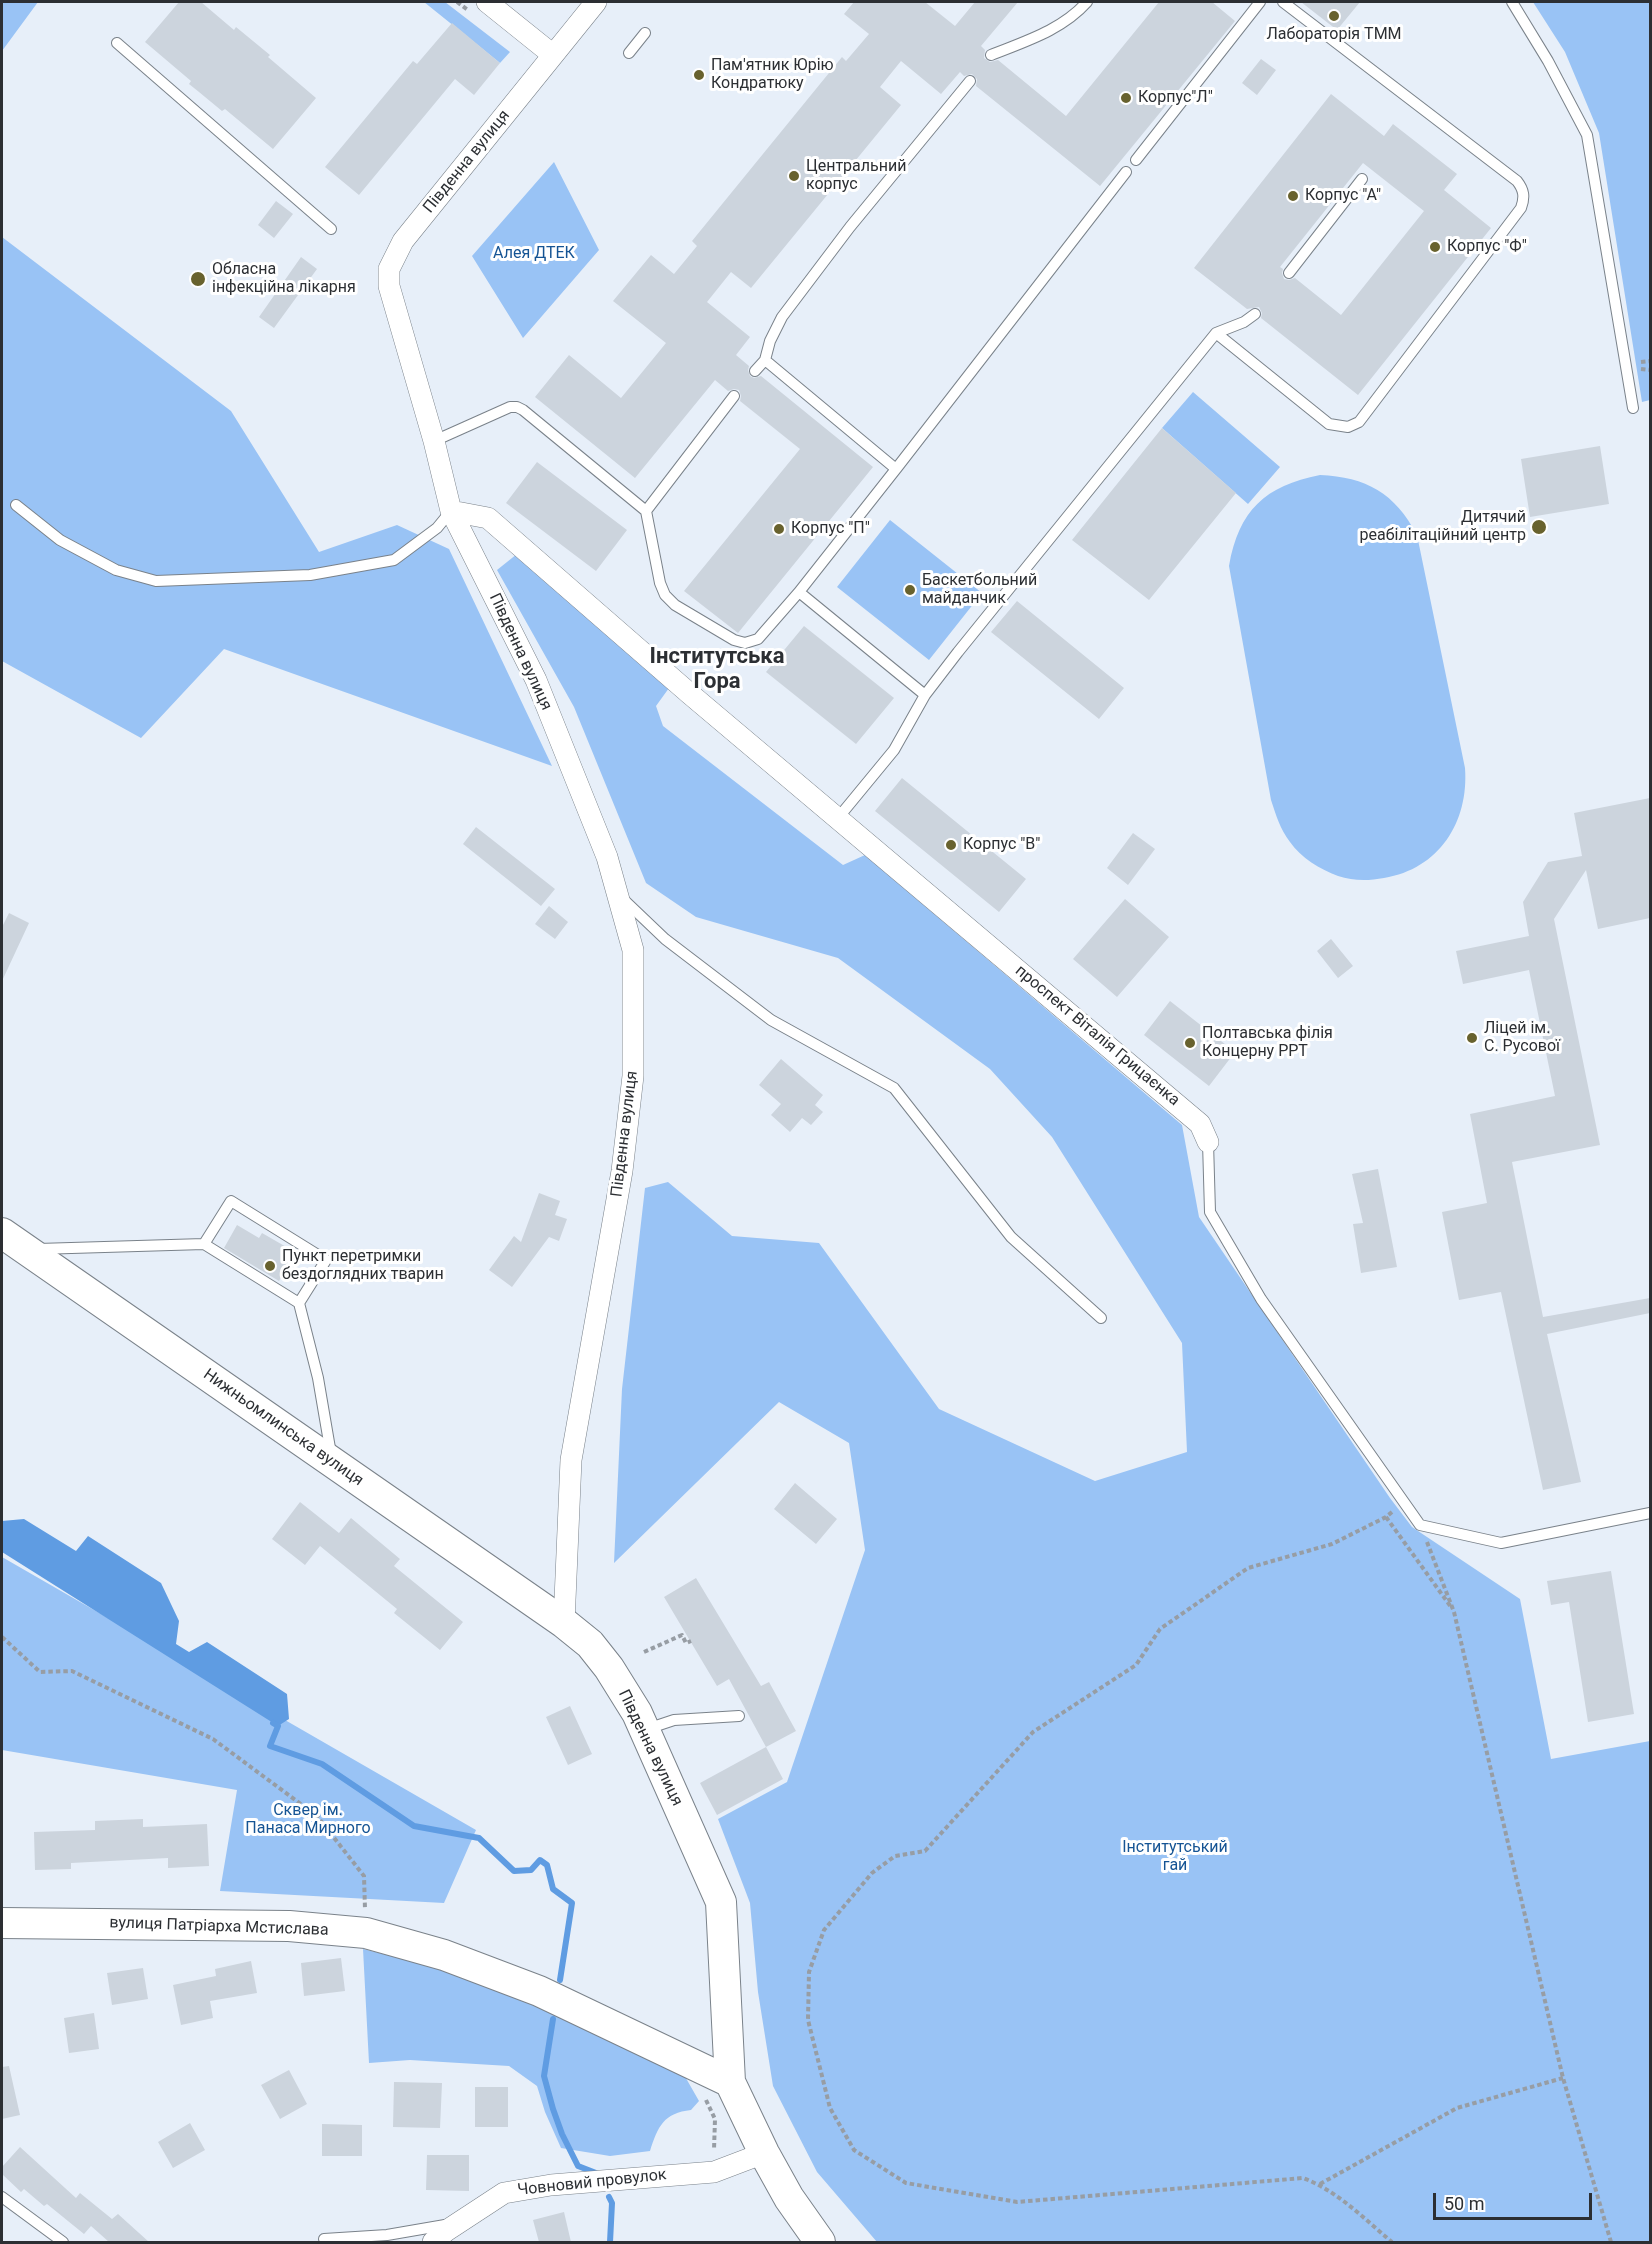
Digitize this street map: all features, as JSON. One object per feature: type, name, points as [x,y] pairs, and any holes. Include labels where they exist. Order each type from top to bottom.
[{"type":"main road","name":"Нижньомлинська вулиця","points":[[2,1233],[564,1623]]},
{"type":"main road","name":"Південна вулиця","points":[[564,1623],[590,1644],[609,1668],[637,1713],[721,1902],[730,2082],[764,2153],[789,2198],[820,2242]]},
{"type":"main road","name":"вулиця Патріарха Мстислава","points":[[2,1923],[290,1926],[366,1933],[444,1955],[539,1991],[730,2082]]},
{"type":"street","name":"Південна вулиця","points":[[564,1623],[571,1460],[620,1183],[633,1076],[633,950],[607,857],[536,681],[451,511],[434,441],[389,286],[389,269],[403,241],[596,2]]},
{"type":"street","points":[[479,7],[553,55]]},
{"type":"street","name":"проспект Віталія Грицаєнка","points":[[451,511],[488,518],[690,694],[1200,1124],[1208,1142]]},
{"type":"street","name":"Човновий провулок","points":[[433,2242],[504,2193],[551,2185],[714,2172],[764,2153]]},
{"type":"lane","points":[[991,55],[1051,30],[1080,10],[1087,2]]},
{"type":"lane","points":[[1136,160],[1260,2]]},
{"type":"lane","points":[[1216,333],[1329,423],[1348,427],[1359,422],[1521,208],[1524,200],[1523,189],[1517,181],[1283,2]]},
{"type":"lane","points":[[1512,2],[1522,14],[1587,135],[1633,408]]},
{"type":"lane","points":[[629,53],[645,33]]},
{"type":"lane","points":[[117,43],[331,229]]},
{"type":"lane","points":[[755,371],[765,360],[770,341],[782,317],[850,227],[970,81]]},
{"type":"lane","points":[[434,441],[510,407],[517,407],[646,511],[660,583],[665,596],[675,605],[734,640],[746,643],[758,639],[799,592],[896,469],[1126,172]]},
{"type":"lane","points":[[1288,273],[1362,179]]},
{"type":"lane","points":[[838,818],[894,750],[926,695],[1216,333],[1245,322],[1255,314]]},
{"type":"lane","points":[[765,360],[896,469]]},
{"type":"lane","points":[[646,511],[734,396]]},
{"type":"lane","points":[[16,505],[60,540],[116,570],[156,581],[310,575],[394,560],[437,528],[451,511]]},
{"type":"lane","points":[[799,592],[926,695]]},
{"type":"lane","points":[[617,894],[665,939],[771,1020],[894,1088],[1011,1237],[1101,1318]]},
{"type":"lane","name":"проспект Віталія Грицаєнка","points":[[1208,1142],[1210,1212],[1261,1299],[1420,1525]]},
{"type":"lane","points":[[204,1244],[231,1201],[260,1218],[326,1260],[299,1303]]},
{"type":"lane","points":[[26,1250],[204,1244],[299,1303],[318,1378],[332,1461]]},
{"type":"lane","points":[[1420,1525],[1501,1543],[1650,1514]]},
{"type":"lane","points":[[644,1730],[674,1720],[738,1716]]},
{"type":"lane","points":[[2,2197],[63,2242]]},
{"type":"lane","points":[[324,2239],[387,2235],[435,2228],[463,2220]]},
{"type":"path","points":[[457,2],[479,7]]},
{"type":"path","points":[[1392,2242],[1338,2196],[1320,2184],[1303,2178],[1017,2202],[906,2183],[854,2150],[830,2108],[808,2020],[809,1972],[824,1930],[872,1873],[895,1856],[925,1851],[1033,1732],[1136,1665],[1160,1629],[1248,1568],[1332,1544],[1386,1517],[1403,1501]]},
{"type":"path","points":[[1386,1517],[1454,1612]]},
{"type":"path","points":[[1420,1525],[1454,1612],[1563,2078],[1611,2242]]},
{"type":"path","points":[[644,1652],[682,1635],[686,1643],[691,1641]]},
{"type":"path","points":[[2,1637],[40,1672],[72,1671],[213,1738],[317,1816],[364,1876],[366,1933]]},
{"type":"path","points":[[687,2062],[715,2119],[714,2172]]},
{"type":"path","points":[[1320,2184],[1457,2108],[1563,2078]]},
{"type":"green space","points":[[2,2],[38,2],[2,51]]},
{"type":"green space","points":[[424,2],[445,2],[510,52],[500,63]]},
{"type":"green space","points":[[1533,2],[1650,2],[1650,400],[1642,402],[1599,133],[1565,52]]},
{"type":"green space","name":"Алея ДТЕК","points":[[554,162],[599,250],[523,338],[472,256]]},
{"type":"green space","points":[[2,237],[231,411],[319,552],[397,525],[449,549],[552,766],[224,649],[141,738],[2,661]]},
{"type":"green space","points":[[1193,392],[1280,467],[1248,504],[1162,428]]},
{"type":"green space","points":[[1320,475],[1351,479],[1378,490],[1399,508],[1417,535],[1465,768],[1462,807],[1447,840],[1420,865],[1403,873],[1378,879],[1349,879],[1324,870],[1300,853],[1281,827],[1271,800],[1229,566],[1240,530],[1248,515],[1258,504],[1284,486]]},
{"type":"green space","name":"Баскетбольний майданчик","points":[[890,520],[982,593],[929,660],[837,587]]},
{"type":"green space","name":"Інститутський гай","points":[[517,554],[669,688],[656,706],[663,726],[843,865],[865,855],[1182,1125],[1199,1217],[1390,1498],[1412,1527],[1520,1599],[1551,1759],[1650,1741],[1650,2242],[877,2242],[817,2172],[773,2086],[758,1992],[750,1903],[718,1819],[787,1782],[865,1550],[849,1443],[779,1402],[614,1563],[622,1389],[645,1188],[668,1182],[732,1236],[819,1243],[939,1409],[1095,1481],[1187,1452],[1182,1343],[1052,1137],[990,1069],[838,958],[696,917],[646,883],[574,707],[497,570]]},
{"type":"green space","name":"Сквер ім. Панаса Мирного","points":[[2,1557],[476,1830],[444,1903],[220,1891],[237,1790],[2,1750]]},
{"type":"green space","points":[[363,1949],[440,1968],[529,2000],[679,2066],[699,2101],[691,2110],[674,2114],[663,2122],[650,2151],[610,2156],[561,2148],[545,2112],[537,2086],[509,2066],[410,2060],[369,2063]]},
{"type":"shaded area","points":[[24,1519],[76,1551],[88,1536],[161,1583],[179,1621],[176,1644],[189,1652],[207,1642],[287,1694],[289,1719],[278,1726],[2,1552],[2,1521]]},
{"type":"building","points":[[179,2],[201,2],[234,30],[236,27],[270,55],[268,57],[316,98],[273,149],[225,109],[222,111],[189,84],[191,81],[145,42]]},
{"type":"building","points":[[854,2],[925,2],[955,26],[975,2],[1018,2],[981,46],[985,50],[984,58],[990,62],[998,60],[1066,116],[1159,2],[1212,2],[1235,21],[1100,186],[976,86],[977,79],[972,74],[964,76],[960,72],[941,94],[901,61],[880,87],[901,105],[751,288],[731,272],[707,302],[750,337],[736,355],[749,366],[750,376],[754,378],[761,376],[873,467],[738,633],[684,591],[800,449],[740,401],[739,390],[728,391],[715,380],[635,478],[535,397],[569,355],[621,398],[666,343],[613,301],[651,255],[674,274],[697,246],[692,241],[842,57],[846,61],[869,34],[844,14]]},
{"type":"building","name":"Лабораторія ТММ","points":[[1301,2],[1360,2],[1337,30]]},
{"type":"building","points":[[452,23],[500,63],[474,95],[455,79],[359,195],[325,167],[413,61],[417,64]]},
{"type":"building","points":[[1261,59],[1276,70],[1257,95],[1242,83]]},
{"type":"building","points":[[1331,94],[1384,136],[1393,124],[1457,174],[1444,190],[1491,228],[1358,395],[1261,318],[1262,313],[1259,307],[1247,309],[1194,268]],"holes":[[[1363,163],[1424,211],[1341,315],[1295,278],[1284,279],[1283,269],[1280,267]]]},
{"type":"building","points":[[276,201],[293,214],[274,238],[258,225]]},
{"type":"building","points":[[301,257],[317,269],[274,328],[259,317]]},
{"type":"building","points":[[1162,428],[1236,493],[1149,600],[1072,540]]},
{"type":"building","points":[[1600,446],[1609,504],[1530,517],[1521,459]]},
{"type":"building","points":[[537,462],[627,530],[596,571],[506,503]]},
{"type":"building","points":[[1017,601],[1124,688],[1099,719],[991,632]]},
{"type":"building","points":[[804,626],[894,698],[856,744],[766,672]]},
{"type":"building","name":"Корпус \"В\"","points":[[902,778],[1026,879],[999,912],[875,811]]},
{"type":"building","points":[[1650,798],[1650,918],[1598,929],[1586,870],[1554,919],[1600,1145],[1512,1162],[1543,1317],[1650,1298],[1650,1313],[1547,1334],[1581,1482],[1543,1490],[1501,1292],[1459,1300],[1442,1212],[1487,1203],[1470,1114],[1555,1096],[1529,970],[1463,984],[1456,951],[1529,936],[1523,902],[1548,862],[1582,856],[1574,813]]},
{"type":"building","points":[[476,827],[555,889],[541,906],[463,844]]},
{"type":"building","points":[[1133,833],[1155,849],[1128,885],[1107,868]]},
{"type":"building","points":[[1125,899],[1169,937],[1117,997],[1073,959]]},
{"type":"building","points":[[549,906],[568,922],[555,939],[535,924]]},
{"type":"building","points":[[9,913],[29,923],[2,981],[2,927]]},
{"type":"building","points":[[1331,939],[1353,966],[1338,978],[1317,951]]},
{"type":"building","name":"Полтавська філія Концерну РРТ","points":[[1170,1001],[1235,1052],[1209,1086],[1144,1035]]},
{"type":"building","points":[[781,1059],[823,1095],[815,1105],[823,1112],[811,1125],[802,1118],[790,1132],[771,1115],[781,1104],[759,1085]]},
{"type":"building","points":[[1378,1169],[1397,1267],[1361,1273],[1353,1224],[1363,1223],[1352,1174]]},
{"type":"building","points":[[539,1193],[560,1201],[555,1215],[567,1219],[559,1241],[549,1237],[512,1287],[489,1270],[514,1236],[521,1242]]},
{"type":"building","name":"Пункт перетримки бездоглядних тварин","points":[[237,1225],[259,1238],[262,1233],[295,1252],[279,1281],[224,1248]]},
{"type":"building","points":[[795,1483],[837,1519],[816,1544],[774,1509]]},
{"type":"building","points":[[300,1502],[339,1533],[351,1518],[400,1559],[394,1566],[463,1622],[440,1650],[394,1613],[397,1609],[320,1546],[305,1565],[272,1539]]},
{"type":"building","points":[[1611,1571],[1634,1714],[1588,1722],[1569,1602],[1551,1605],[1547,1581]]},
{"type":"building","points":[[696,1578],[761,1686],[769,1682],[796,1731],[766,1747],[729,1679],[717,1686],[664,1597]]},
{"type":"building","points":[[570,1706],[592,1754],[568,1765],[546,1717]]},
{"type":"building","points":[[766,1747],[783,1779],[717,1815],[700,1783]]},
{"type":"building","points":[[143,1819],[143,1827],[207,1824],[209,1866],[168,1868],[168,1858],[71,1863],[71,1869],[35,1870],[34,1832],[95,1830],[95,1821]]},
{"type":"building","points":[[341,1958],[345,1991],[304,1996],[301,1963]]},
{"type":"building","points":[[251,1961],[257,1993],[210,2001],[213,2018],[181,2025],[173,1985],[216,1976],[215,1969]]},
{"type":"building","points":[[143,1968],[148,1999],[112,2005],[107,1973]]},
{"type":"building","points":[[94,2013],[99,2049],[69,2053],[64,2018]]},
{"type":"building","points":[[9,2066],[20,2115],[2,2119],[2,2067]]},
{"type":"building","points":[[289,2070],[307,2104],[280,2119],[261,2085]]},
{"type":"building","points":[[394,2082],[442,2083],[440,2128],[393,2127]]},
{"type":"building","points":[[475,2087],[508,2087],[508,2127],[475,2127]]},
{"type":"building","points":[[190,2123],[205,2150],[173,2168],[158,2142]]},
{"type":"building","points":[[322,2124],[362,2125],[362,2156],[322,2156]]},
{"type":"building","points":[[20,2147],[76,2198],[80,2193],[112,2219],[118,2214],[149,2242],[109,2242],[91,2226],[84,2234],[47,2204],[44,2206],[24,2189],[21,2192],[2,2174],[2,2167]]},
{"type":"building","points":[[427,2155],[469,2155],[469,2191],[426,2190]]},
{"type":"building","points":[[564,2212],[571,2242],[539,2242],[533,2220]]},
{"type":"waterway","points":[[273,1723],[278,1726],[270,1746],[322,1764],[414,1826],[479,1838],[514,1871],[531,1870],[540,1860],[547,1865],[553,1889],[572,1903],[560,1980]]},
{"type":"waterway","points":[[553,2019],[544,2076],[553,2109],[578,2166],[596,2173]]},
{"type":"waterway","points":[[609,2197],[612,2203],[610,2242]]},
{"type":"place","name":"Лабораторія ТММ","points":[[1334,16]]},
{"type":"place","name":"Пам'ятник Юрію Кондратюку","points":[[699,75]]},
{"type":"place","name":"Корпус\"Л\"","points":[[1126,98]]},
{"type":"place","name":"Центральний корпус","points":[[794,176]]},
{"type":"place","name":"Корпус \"А\"","points":[[1293,196]]},
{"type":"place","name":"Корпус \"Ф\"","points":[[1435,247]]},
{"type":"place","name":"Обласна інфекційна лікарня","points":[[198,279]]},
{"type":"place","name":"Дитячий реабілітаційний центр","points":[[1539,527]]},
{"type":"place","name":"Корпус \"П\"","points":[[779,529]]},
{"type":"place","name":"Баскетбольний майданчик","points":[[910,590]]},
{"type":"place","name":"Корпус \"В\"","points":[[951,845]]},
{"type":"place","name":"Ліцей ім. С. Русової","points":[[1472,1038]]},
{"type":"place","name":"Полтавська філія Концерну РРТ","points":[[1190,1043]]},
{"type":"place","name":"Пункт перетримки бездоглядних тварин","points":[[270,1266]]},
{"type":"district","name":"Інститутська Гора","points":[[717,670]]}]
